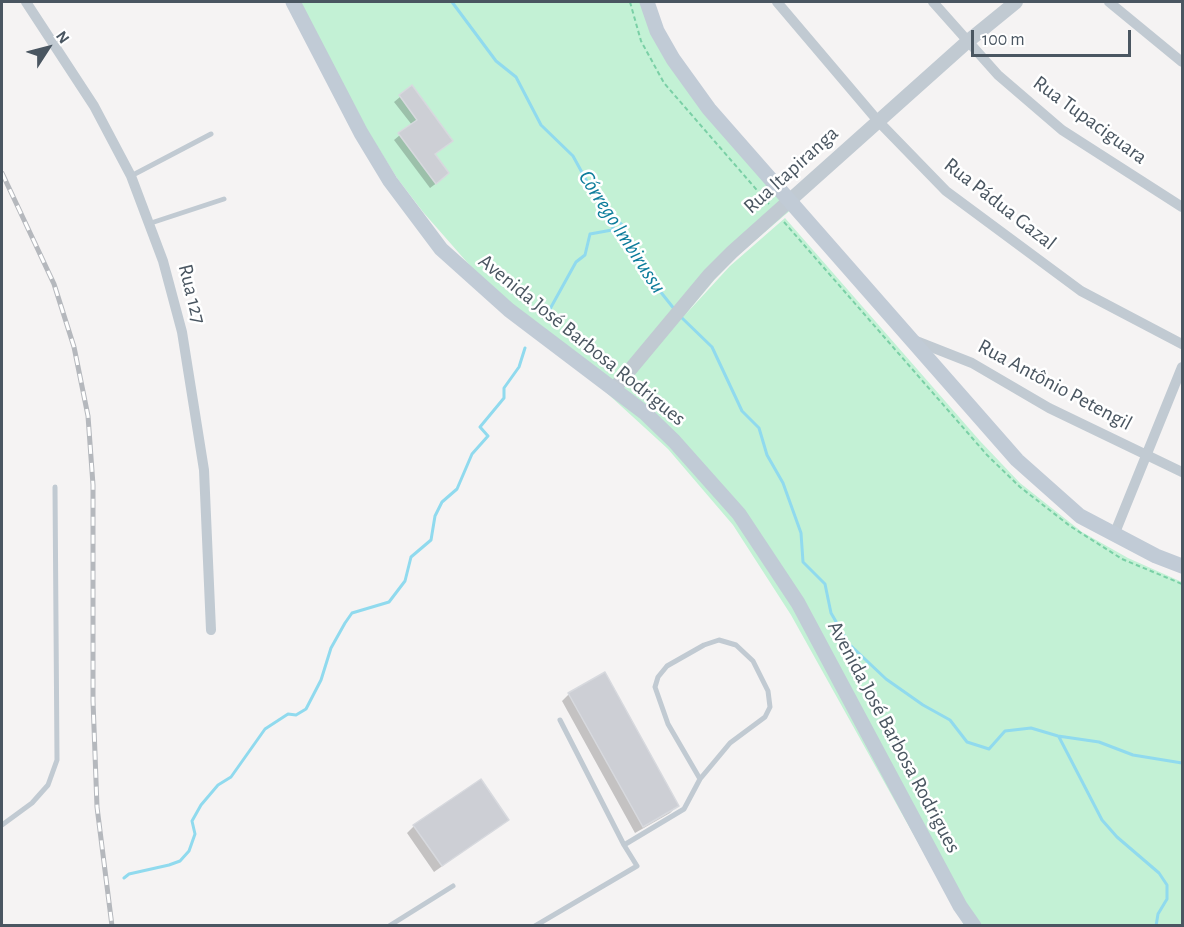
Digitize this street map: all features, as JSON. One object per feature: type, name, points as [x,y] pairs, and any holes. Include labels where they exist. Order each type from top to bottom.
[{"type":"main road","name":"Avenida José Barbosa Rodrigues","points":[[293,2],[390,181],[441,249],[509,310],[645,413],[674,441],[739,514],[770,556],[798,603],[960,906],[974,926]]},
{"type":"main road","points":[[647,2],[657,31],[688,84],[1017,460],[1080,516],[1114,535],[1182,566]]},
{"type":"street","name":"Rua 127","points":[[26,2],[94,106],[131,176],[151,223],[182,332],[202,459],[211,630]]},
{"type":"street","name":"Rua Pádua Gazal","points":[[777,2],[878,121],[946,191],[992,228],[1081,291],[1182,344]]},
{"type":"street","name":"Rua Tupaciguara","points":[[933,2],[998,75],[1062,130],[1182,207]]},
{"type":"street","name":"Rua Itapiranga","points":[[614,389],[717,267],[967,42],[1016,2]]},
{"type":"street","points":[[1109,2],[1182,62]]},
{"type":"street","name":"Rua Antônio Petengil","points":[[907,337],[972,363],[1049,408],[1182,472]]},
{"type":"street","points":[[1114,535],[1145,454],[1182,368]]},
{"type":"lane","points":[[131,176],[211,134]]},
{"type":"lane","points":[[151,223],[224,199]]},
{"type":"lane","points":[[2,825],[32,803],[48,785],[57,760],[55,487]]},
{"type":"lane","points":[[624,845],[684,809],[700,779],[719,754],[765,717],[770,707],[768,691],[753,661],[736,645],[719,640],[667,666],[658,677],[655,687],[668,724],[700,779]]},
{"type":"lane","points":[[535,926],[637,866],[560,720]]},
{"type":"lane","points":[[389,926],[453,886]]},
{"type":"green space","points":[[300,2],[648,2],[656,28],[793,208],[737,256],[685,315],[730,266],[785,218],[980,441],[1020,483],[1082,532],[1128,558],[1182,582],[1182,925],[964,925],[791,615],[733,525],[668,449],[480,277],[423,212],[397,178],[369,133]]},
{"type":"building","points":[[412,85],[453,141],[435,154],[449,173],[436,184],[398,133],[417,120],[399,95]]},
{"type":"building","points":[[605,672],[679,806],[643,827],[568,693]]},
{"type":"building","points":[[481,779],[509,820],[442,866],[413,825]]},
{"type":"waterway","name":"Córrego Imbirussu","points":[[452,2],[496,61],[516,77],[541,125],[573,156],[596,198],[625,228],[636,261],[675,310]]},
{"type":"waterway","points":[[545,318],[576,262],[585,255],[590,234],[612,230],[616,220]]},
{"type":"waterway","name":"Córrego Imbirussu","points":[[681,317],[712,347],[742,411],[759,428],[767,455],[783,483],[801,533],[803,562],[825,584],[831,613],[849,644],[886,679],[923,705],[950,720],[967,742],[989,749],[1005,731],[1031,728],[1058,736],[1099,742],[1133,755],[1182,763]]},
{"type":"waterway","points":[[124,878],[129,874],[180,861],[189,851],[195,834],[192,821],[201,805],[218,785],[231,777],[265,729],[288,714],[296,715],[306,709],[321,680],[331,648],[352,613],[389,602],[405,581],[411,557],[431,540],[435,516],[442,502],[457,489],[472,454],[488,436],[480,427],[504,398],[504,388],[519,367],[525,348]]},
{"type":"waterway","points":[[1059,737],[1102,820],[1117,837],[1159,873],[1167,885],[1167,899],[1158,914],[1156,926]]},
{"type":"railway","points":[[2,173],[54,284],[74,347],[88,416],[93,485],[93,701],[97,807],[112,926]]}]
